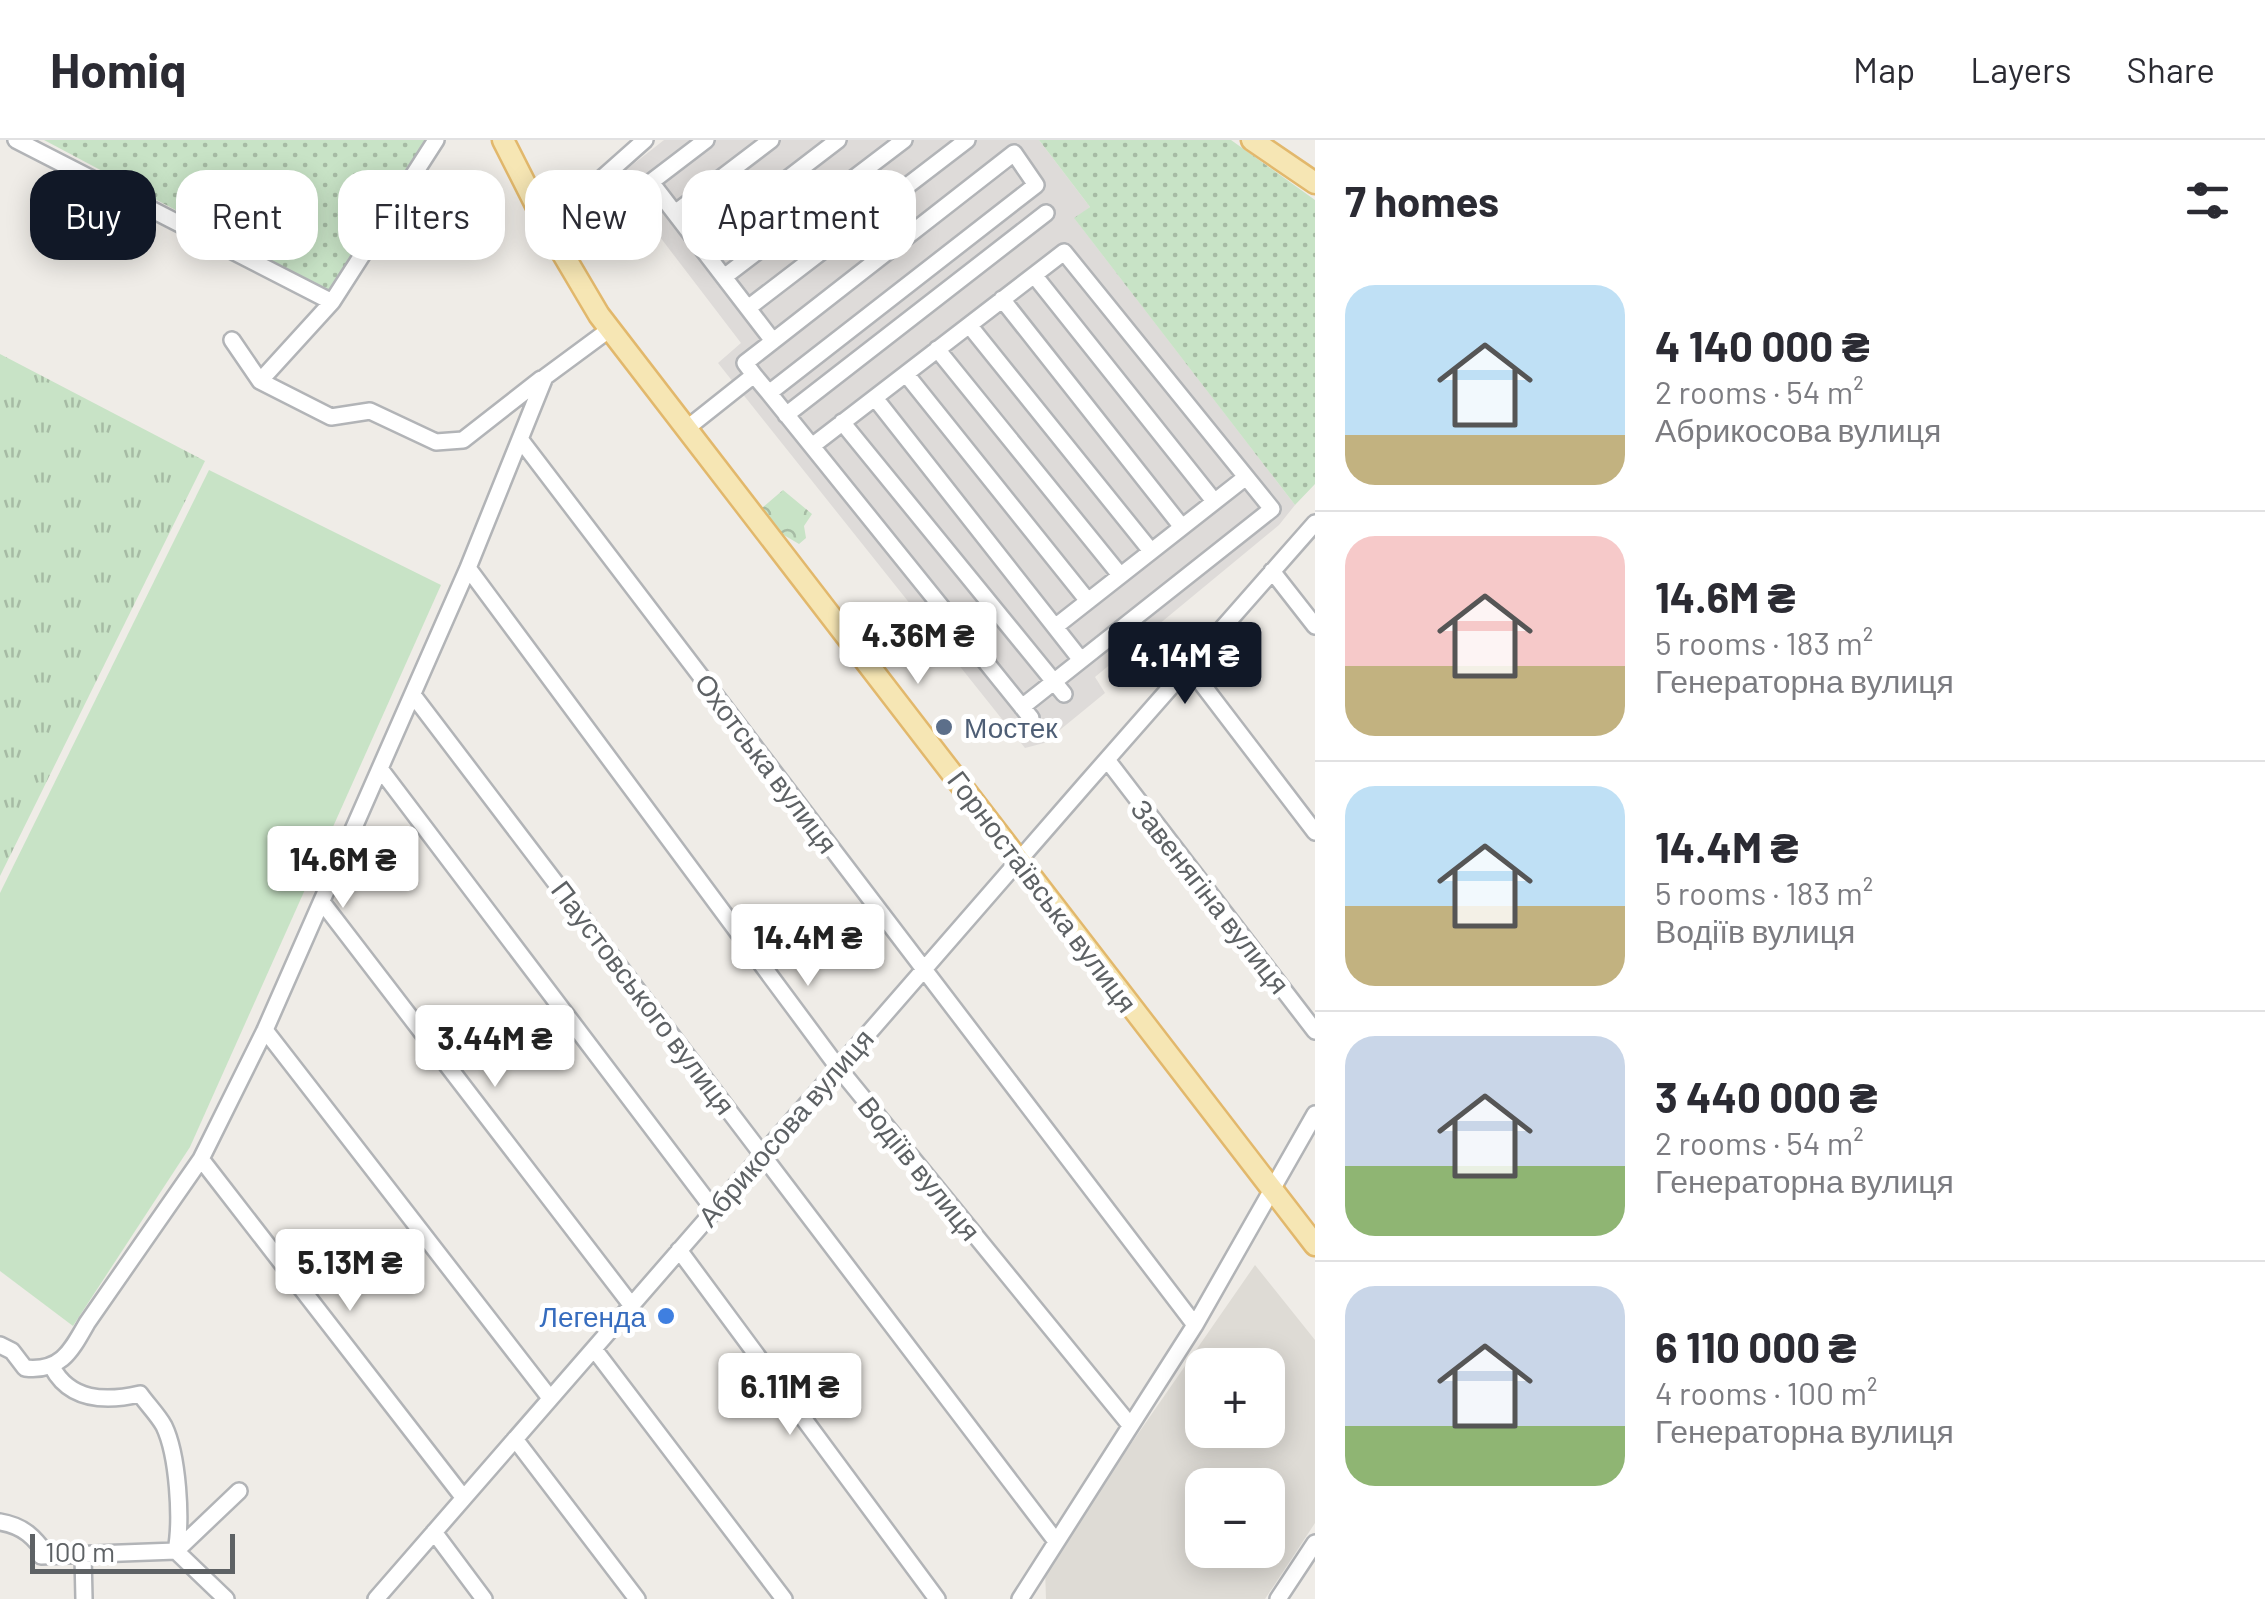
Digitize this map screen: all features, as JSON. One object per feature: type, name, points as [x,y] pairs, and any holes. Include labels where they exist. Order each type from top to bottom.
[{"type":"main road","name":"Горностаївська вулиця","points":[[503,140],[525,184]]},
{"type":"main road","points":[[1252,140],[1315,183]]},
{"type":"main road","name":"Горностаївська вулиця","points":[[567,260],[610,329],[1315,1245]]},
{"type":"street","points":[[16,140],[332,302]]},
{"type":"street","points":[[260,381],[332,302],[436,140]]},
{"type":"street","points":[[611,170],[645,140]]},
{"type":"street","points":[[662,174],[706,140]]},
{"type":"street","points":[[675,213],[771,140]]},
{"type":"street","points":[[799,170],[838,140]]},
{"type":"street","points":[[724,277],[904,140]]},
{"type":"street","points":[[748,308],[968,140]]},
{"type":"street","points":[[769,394],[1036,185],[1008,146],[745,362],[754,375],[769,394],[786,415],[812,446],[1026,712],[1059,688],[1082,660],[1272,509],[1064,252],[812,446]]},
{"type":"street","points":[[662,196],[682,222]]},
{"type":"street","points":[[786,415],[1046,213]]},
{"type":"street","points":[[711,260],[773,341]]},
{"type":"street","points":[[1034,275],[1214,501]]},
{"type":"street","points":[[1002,300],[1182,527]]},
{"type":"street","points":[[969,325],[1151,551]]},
{"type":"street","points":[[232,340],[260,381],[330,417],[370,411],[436,442],[463,440],[610,329]]},
{"type":"street","points":[[938,349],[1120,576]]},
{"type":"street","points":[[906,374],[1088,600]]},
{"type":"street","points":[[686,429],[754,375]]},
{"type":"street","points":[[0,1345],[12,1351],[25,1368],[52,1368],[73,1348],[201,1158],[265,1030],[381,770],[545,377]]},
{"type":"street","points":[[874,398],[1082,660]]},
{"type":"street","points":[[842,422],[1059,688]]},
{"type":"street","name":"Охотська вулиця","points":[[520,439],[1195,1325]]},
{"type":"street","points":[[1055,626],[1246,476]]},
{"type":"street","name":"Абрикосова вулиця","points":[[376,1599],[923,967],[1021,861],[1315,523]]},
{"type":"street","name":"Водіїв вулиця","points":[[468,568],[837,1066],[1130,1424]]},
{"type":"street","points":[[1272,572],[1315,626]]},
{"type":"street","points":[[1189,668],[1315,832]]},
{"type":"street","name":"Паустовського вулиця","points":[[413,694],[1055,1540]]},
{"type":"street","name":"Завенягіна вулиця","points":[[1108,761],[1315,1031]]},
{"type":"street","points":[[381,770],[714,1210]]},
{"type":"street","points":[[322,902],[632,1306]]},
{"type":"street","points":[[265,1030],[550,1398]]},
{"type":"street","points":[[1020,1599],[1195,1325],[1315,1114]]},
{"type":"street","points":[[201,1158],[463,1498]]},
{"type":"street","points":[[679,1250],[937,1599]]},
{"type":"street","points":[[594,1349],[784,1599]]},
{"type":"street","points":[[52,1368],[73,1393],[118,1400],[140,1394],[164,1426],[172,1452],[180,1528],[176,1551]]},
{"type":"street","points":[[514,1439],[638,1599]]},
{"type":"street","points":[[0,1522],[17,1525],[34,1536],[44,1556],[176,1551],[240,1491]]},
{"type":"street","points":[[434,1532],[484,1599]]},
{"type":"street","points":[[1278,1599],[1315,1543]]},
{"type":"street","points":[[176,1551],[226,1599]]},
{"type":"street","points":[[84,1555],[84,1599]]},
{"type":"shaded area","points":[[664,140],[1039,140],[1090,207],[1075,219],[1295,505],[1279,525],[1095,677],[1105,693],[1044,743],[1025,748],[718,363],[741,343],[662,240],[662,170],[626,170]]},
{"type":"shaded area","points":[[1255,1265],[1315,1340],[1315,1523],[1265,1599],[1046,1599],[1045,1568],[1185,1366],[1185,1448],[1285,1448],[1285,1348],[1197,1348]]},
{"type":"green space","points":[[44,140],[426,140],[407,170],[338,170],[338,260],[348,260],[328,291],[270,260],[318,260],[318,170],[176,170],[176,210],[156,200],[156,170],[100,170]]},
{"type":"green space","points":[[1039,140],[1231,140],[1315,200],[1315,484],[1295,505],[1074,218],[1090,207]]},
{"type":"green space","points":[[0,354],[205,461],[0,876]]},
{"type":"green space","points":[[209,470],[441,585],[190,1147],[73,1326],[0,1271],[0,893]]},
{"type":"green space","points":[[783,490],[812,514],[804,526],[806,538],[799,544],[772,528],[762,508]]},
{"type":"place","name":"Мостек","points":[[944,727]]},
{"type":"place","name":"Легенда","points":[[666,1316]]}]
